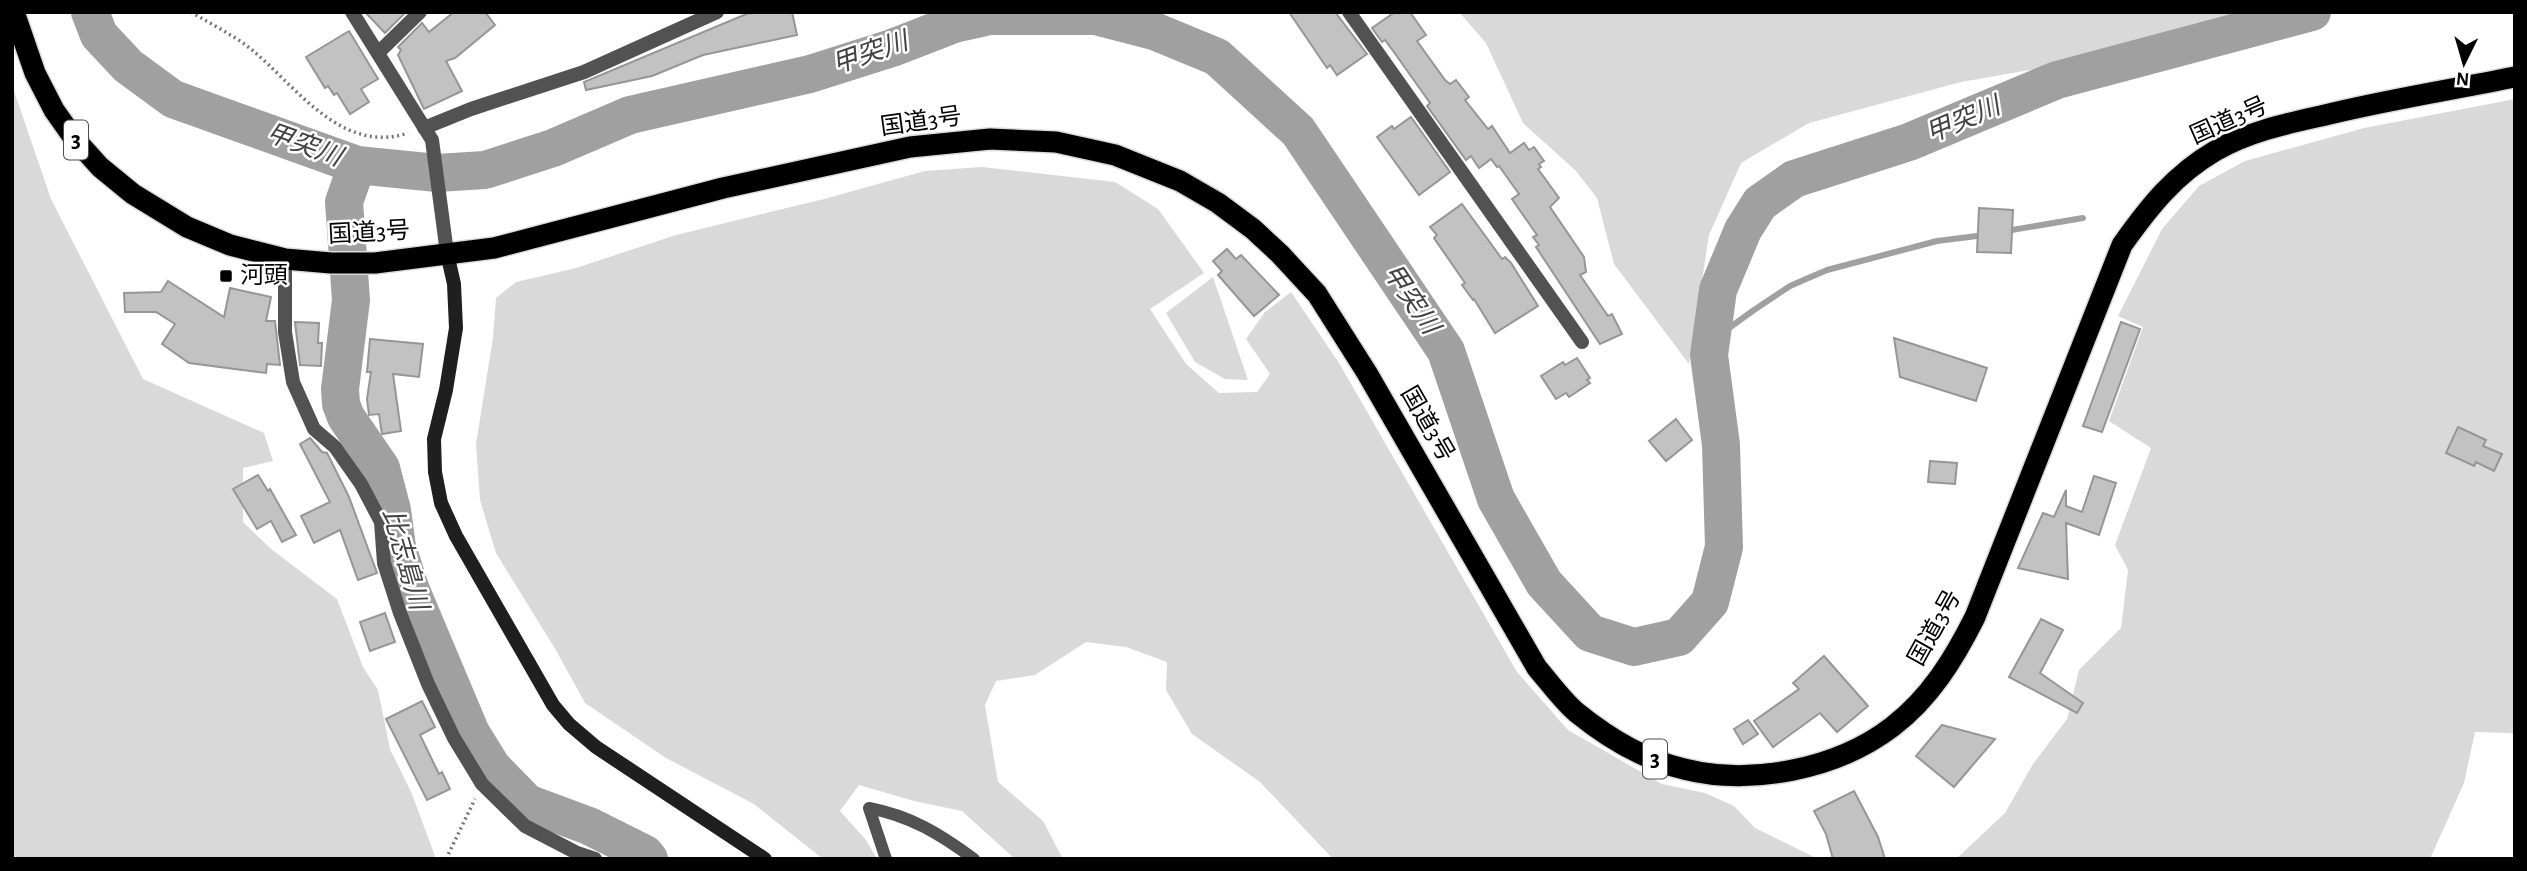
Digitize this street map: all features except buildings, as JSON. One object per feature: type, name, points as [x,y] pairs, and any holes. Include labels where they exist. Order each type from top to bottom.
[{"type":"highway","name":"国道3号","points":[[14,12],[35,72],[54,110],[73,137],[100,167],[133,194],[187,228],[230,245],[285,259],[375,263],[494,248],[723,188],[910,147],[990,139],[1056,142],[1115,155],[1180,181],[1218,203],[1271,245],[1317,294],[1367,373],[1537,668],[1574,711],[1626,747],[1685,770],[1722,774],[1761,775],[1824,762],[1861,746],[1892,727],[1926,696],[1954,659],[1975,617],[2122,245],[2152,203],[2182,173],[2216,150],[2287,123],[2515,77]]},
{"type":"street","points":[[352,12],[428,134],[454,284],[456,328],[446,390],[434,439],[435,461],[441,503],[456,536],[553,705],[569,724],[596,747],[765,859]]},
{"type":"street","points":[[378,53],[420,12]]},
{"type":"street","points":[[428,134],[471,109],[584,72],[717,12]]},
{"type":"street","points":[[1349,12],[1582,342]]},
{"type":"street","points":[[285,259],[285,332],[293,382],[314,429],[335,447],[361,484],[381,522],[384,563],[400,613],[428,684],[454,738],[482,784],[525,826],[577,853],[595,859]]},
{"type":"lane","points":[[886,859],[869,808],[890,812],[935,831],[974,859]]},
{"type":"path","points":[[191,12],[249,47],[327,118],[347,130],[382,137],[428,134]]},
{"type":"path","points":[[446,859],[482,784]]},
{"type":"shaded area","points":[[1459,12],[2297,12],[2213,38],[1961,82],[1809,123],[1741,163],[1709,235],[1689,364],[1614,264],[1597,198],[1576,171],[1523,123],[1486,43]]},
{"type":"shaded area","points":[[12,85],[51,199],[143,379],[264,433],[273,461],[243,468],[243,522],[271,549],[337,599],[363,667],[378,690],[390,749],[412,794],[436,859],[12,859]]},
{"type":"shaded area","points":[[2515,99],[2515,737],[2511,733],[2475,732],[2464,783],[2430,859],[1956,859],[2005,813],[2033,764],[2067,719],[2079,670],[2121,628],[2128,570],[2115,545],[2151,448],[2109,421],[2143,327],[2118,316],[2162,229],[2199,186],[2245,161],[2364,128]]},
{"type":"shaded area","points":[[982,167],[1115,182],[1158,209],[1204,273],[1150,309],[1186,364],[1219,393],[1257,392],[1270,374],[1246,339],[1265,312],[1291,292],[1339,363],[1517,672],[1568,730],[1662,784],[1705,793],[1734,806],[1755,828],[1818,859],[1333,859],[1260,782],[1192,734],[1166,690],[1167,662],[1126,647],[1086,642],[1035,675],[996,681],[985,705],[998,782],[1043,821],[1063,859],[1015,859],[962,811],[859,785],[840,811],[866,840],[877,859],[823,859],[754,804],[666,758],[585,703],[496,553],[480,500],[476,444],[493,338],[496,298],[516,282],[576,268],[676,235],[925,171]]},
{"type":"shaded area","points":[[1213,277],[1248,380],[1225,379],[1195,362],[1166,313]]},
{"type":"waterway","name":"甲突川","points":[[90,12],[99,35],[128,66],[173,99],[357,165],[437,173],[485,170],[553,148],[630,115],[810,74],[892,48],[954,24],[990,16],[1096,16],[1154,31],[1217,57],[1298,131],[1446,351],[1496,499],[1544,583],[1590,633],[1634,647],[1679,637],[1710,602],[1724,547],[1721,445],[1709,355],[1718,290],[1743,230],[1760,203],[1794,179],[1909,142],[2057,80],[2312,12]]},
{"type":"waterway","name":"比志島川","points":[[357,165],[344,202],[351,300],[340,389],[341,404],[346,417],[381,468],[392,510],[397,547],[410,588],[471,733],[492,767],[527,803],[589,826],[645,854],[649,859]]},
{"type":"waterway","points":[[2006,231],[2083,218]]},
{"type":"waterway","points":[[1711,341],[1790,286],[1827,270],[1937,241],[1985,235]]},
{"type":"place","name":"河頭","points":[[226,276]]}]
